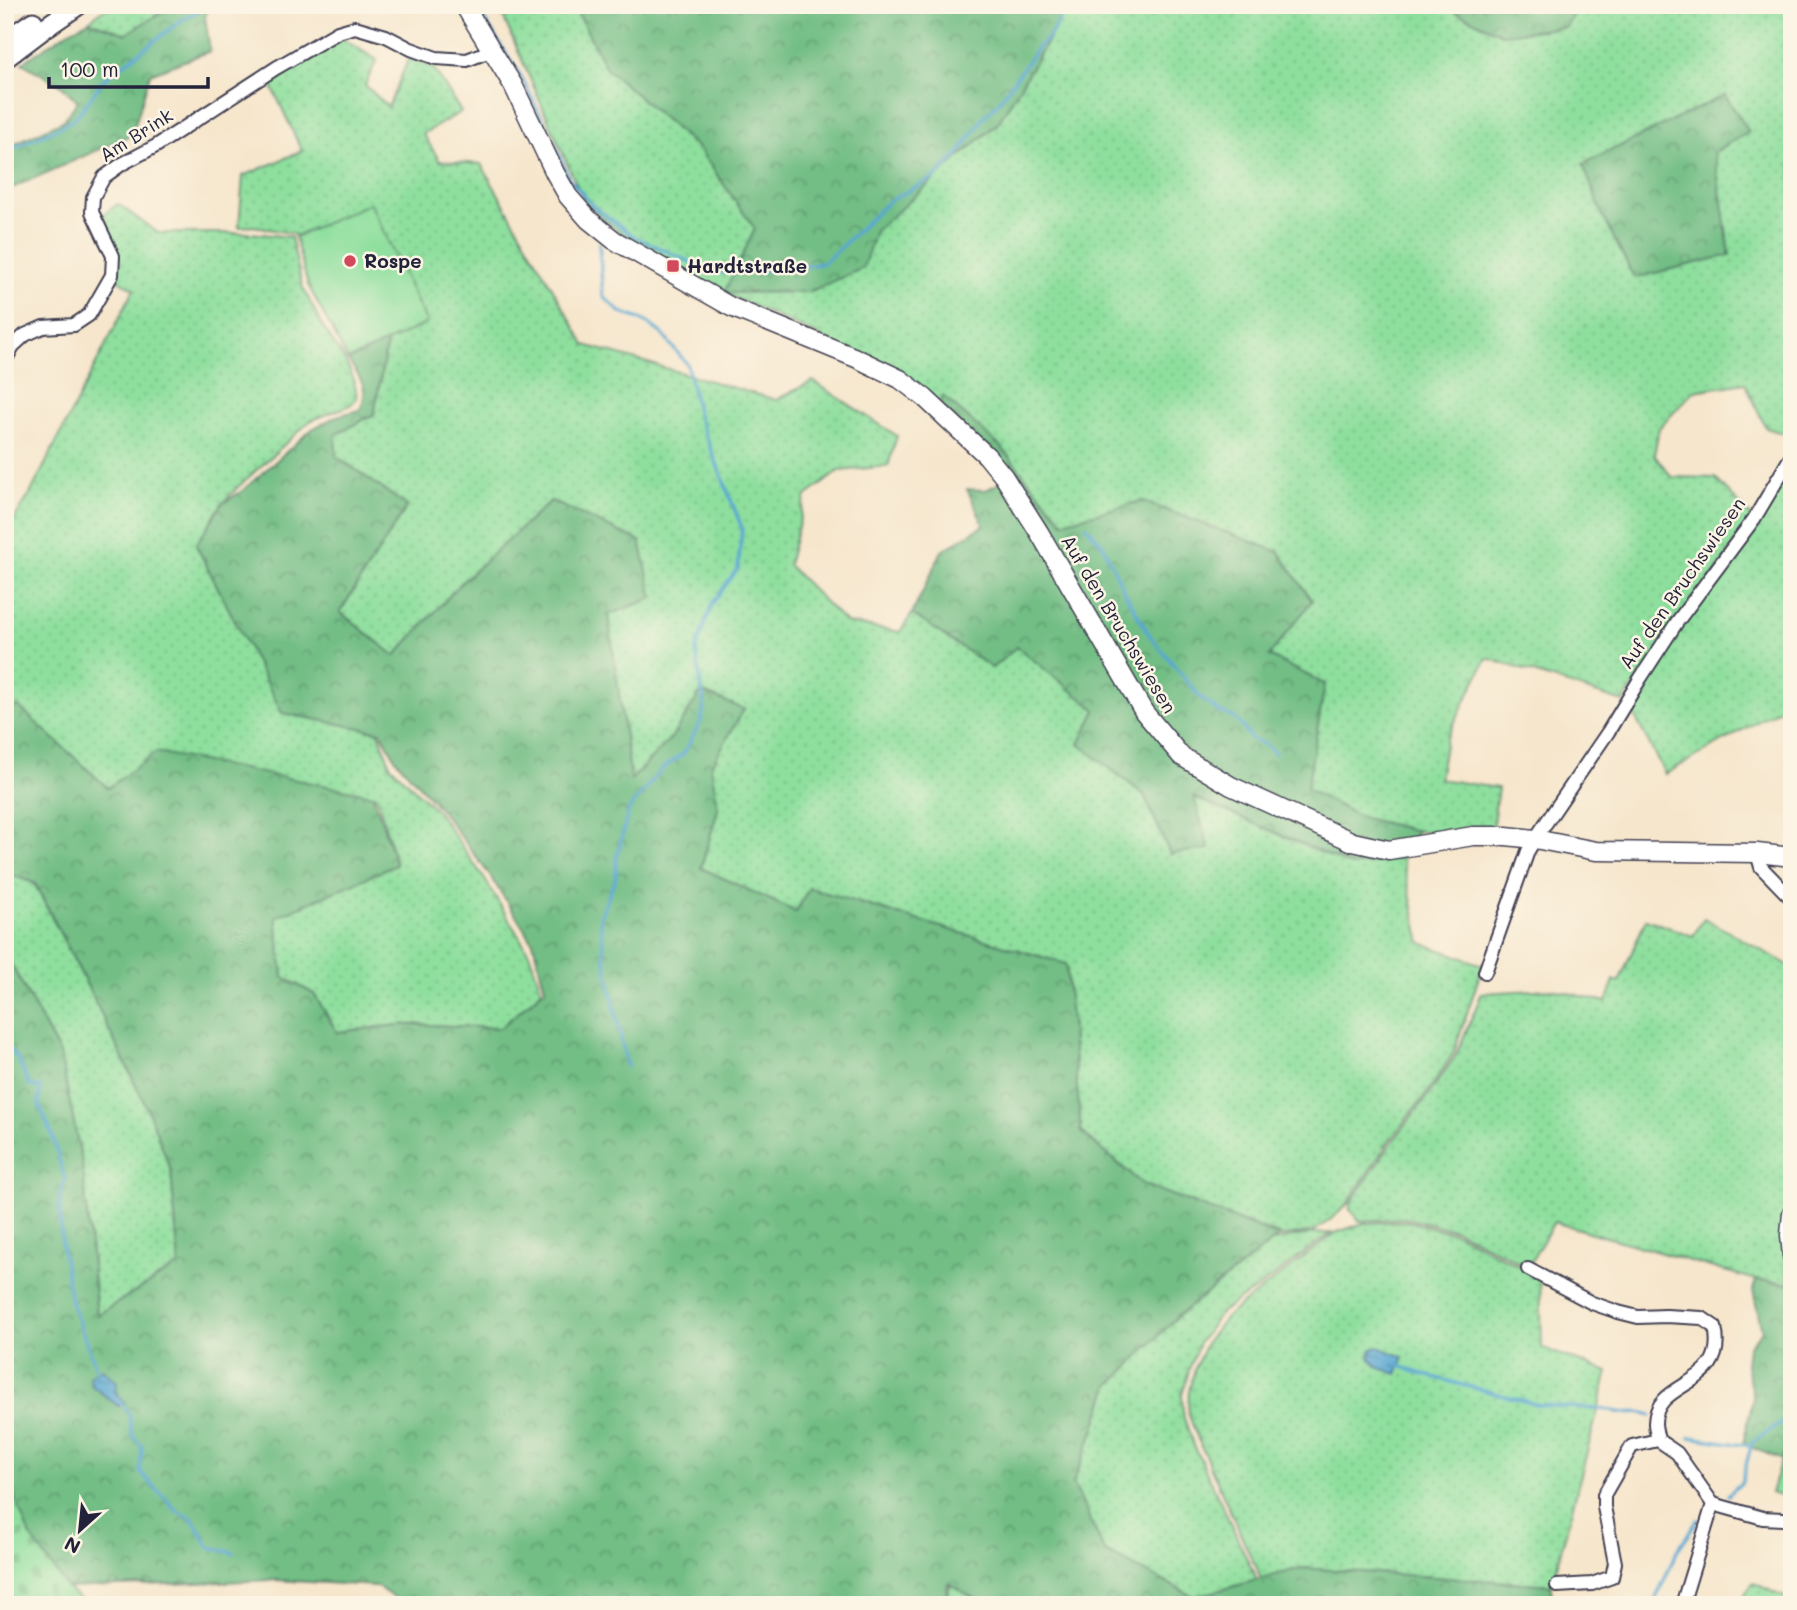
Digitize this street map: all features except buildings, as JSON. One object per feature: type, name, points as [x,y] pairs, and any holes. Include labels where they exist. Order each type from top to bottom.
[{"type":"main road","points":[[5,41],[57,5]]},
{"type":"main road","points":[[5,58],[78,5]]},
{"type":"street","points":[[464,5],[492,50]]},
{"type":"street","name":"Am Brink","points":[[5,361],[12,346],[25,335],[43,327],[74,325],[89,315],[112,275],[113,256],[92,212],[93,197],[104,177],[122,164],[156,146],[276,68],[338,32],[355,27],[386,36],[411,50],[436,58],[467,60],[492,50]]},
{"type":"street","name":"Auf den Bruchswiesen","points":[[492,50],[513,85],[568,196],[589,220],[614,240],[731,307],[900,379],[934,406],[986,456],[1004,477],[1046,544],[1144,712],[1181,756],[1231,786],[1353,842],[1389,850],[1473,836],[1506,836],[1596,851],[1757,853],[1792,857]]},
{"type":"street","name":"Auf den Bruchswiesen","points":[[1485,972],[1528,851],[1535,839],[1608,732],[1677,622],[1754,519],[1792,455]]},
{"type":"street","points":[[1757,853],[1761,867],[1792,898]]},
{"type":"street","points":[[1792,1213],[1792,1255]]},
{"type":"street","points":[[1528,1269],[1592,1303],[1618,1312],[1638,1317],[1702,1318],[1715,1327],[1718,1341],[1714,1359],[1700,1376],[1667,1397],[1657,1409],[1655,1424],[1658,1440],[1677,1453],[1713,1504],[1763,1518],[1792,1522]]},
{"type":"street","points":[[1557,1586],[1592,1584],[1612,1577],[1615,1563],[1604,1495],[1632,1446],[1658,1440]]},
{"type":"street","points":[[1682,1605],[1713,1504]]},
{"type":"green space","points":[[109,5],[173,5],[126,34],[89,21]]},
{"type":"green space","points":[[173,5],[212,5],[205,16],[210,51],[150,74],[132,135],[10,189],[5,186],[5,148],[63,121],[78,101],[60,85],[22,63],[89,21],[126,34]]},
{"type":"green space","points":[[498,5],[574,5],[606,68],[699,149],[755,229],[725,293],[809,292],[862,268],[874,231],[998,123],[1069,5],[1441,5],[1502,34],[1566,27],[1577,5],[1792,5],[1792,436],[1766,428],[1745,383],[1694,391],[1659,428],[1654,455],[1672,477],[1715,478],[1753,518],[1623,702],[1487,658],[1446,739],[1439,779],[1498,788],[1492,830],[1455,833],[1417,831],[1360,818],[1306,789],[1325,684],[1269,656],[1279,552],[1142,501],[1063,523],[1001,447],[940,404],[815,334],[724,293],[631,241],[585,204]],"holes":[[[1725,95],[1749,132],[1714,152]]]},
{"type":"green space","points":[[574,5],[1069,5],[998,123],[875,231],[863,268],[809,292],[724,293],[755,229],[699,149],[606,68]]},
{"type":"green space","points":[[1441,5],[1577,5],[1566,27],[1502,34]]},
{"type":"green space","points":[[339,37],[377,60],[365,85],[388,107],[409,58],[433,67],[461,112],[423,134],[440,161],[481,164],[585,345],[776,400],[813,381],[897,436],[888,466],[839,471],[806,496],[788,565],[846,623],[900,632],[912,614],[992,668],[1017,646],[1097,710],[1079,744],[1144,795],[1170,854],[1193,797],[1352,866],[1402,858],[1421,943],[1483,965],[1454,1052],[1346,1206],[1330,1220],[1313,1232],[1277,1237],[1279,1235],[1142,1184],[1081,1131],[1066,964],[809,888],[796,912],[701,868],[718,809],[710,766],[744,709],[701,692],[672,737],[631,781],[608,615],[551,501],[462,582],[395,656],[340,612],[407,506],[336,456],[335,435],[374,414],[387,342],[426,323],[370,204],[295,237],[294,234],[254,226],[239,227],[243,176],[302,151],[268,78]]},
{"type":"green space","points":[[1725,95],[1749,132],[1714,152],[1730,255],[1634,278],[1602,214],[1583,164]]},
{"type":"green space","name":"Rospe","points":[[370,203],[427,323],[348,360],[308,285],[295,237]]},
{"type":"green space","points":[[118,204],[158,233],[249,233],[291,237],[302,286],[323,327],[345,360],[354,380],[357,398],[349,406],[310,421],[222,504],[196,545],[282,712],[376,731],[380,735],[390,765],[438,812],[484,878],[529,953],[542,991],[500,1028],[408,1024],[337,1032],[314,994],[283,977],[276,917],[396,864],[377,797],[285,779],[108,788],[18,707],[5,710],[5,534],[30,494],[134,289],[116,279],[118,254],[100,217]]},
{"type":"green space","points":[[387,342],[374,414],[335,435],[336,456],[407,506],[340,612],[395,656],[462,582],[551,501],[640,541],[653,598],[608,615],[631,780],[672,737],[701,692],[744,709],[711,766],[718,809],[701,868],[796,912],[809,888],[1066,964],[1081,1132],[1142,1184],[1279,1236],[1178,1316],[1108,1387],[1073,1483],[1105,1552],[1195,1597],[1301,1568],[1552,1585],[1552,1605],[981,1605],[948,1583],[945,1605],[405,1605],[376,1586],[275,1580],[67,1588],[29,1534],[5,1473],[5,953],[60,1054],[82,1163],[97,1315],[179,1265],[171,1170],[147,1108],[35,883],[5,873],[5,710],[18,706],[108,788],[156,752],[373,795],[396,865],[276,917],[283,977],[314,994],[337,1032],[408,1024],[500,1028],[545,989],[533,942],[488,873],[441,810],[396,760],[381,732],[282,713],[196,545],[222,504],[242,491],[312,429],[337,416],[360,410],[364,395],[363,384],[348,360]]},
{"type":"green space","points":[[943,396],[1001,447],[1063,522],[1142,501],[1279,552],[1312,601],[1269,656],[1325,684],[1307,789],[1360,817],[1417,831],[1402,858],[1352,866],[1194,797],[1209,849],[1170,854],[1144,795],[1079,744],[1096,710],[1017,647],[992,668],[912,614],[942,551],[984,525],[967,489],[986,490],[1011,477],[940,404]]},
{"type":"green space","points":[[1792,462],[1792,702],[1665,774],[1629,705],[1643,679]]},
{"type":"green space","points":[[5,873],[34,883],[147,1108],[171,1170],[179,1265],[97,1315],[82,1163],[60,1054],[5,953]]},
{"type":"green space","points":[[1704,918],[1792,967],[1792,1180],[1784,1234],[1788,1284],[1756,1280],[1554,1222],[1528,1267],[1456,1230],[1406,1218],[1359,1221],[1350,1210],[1350,1204],[1457,1053],[1482,993],[1552,989],[1606,1002],[1614,980],[1619,982],[1646,919],[1693,936]]},
{"type":"green space","points":[[1407,1221],[1456,1233],[1540,1277],[1542,1348],[1608,1372],[1552,1585],[1301,1568],[1261,1579],[1197,1437],[1188,1412],[1189,1391],[1195,1368],[1207,1341],[1227,1316],[1335,1233],[1364,1223]]},
{"type":"green space","points":[[1314,1233],[1331,1233],[1221,1312],[1199,1343],[1189,1370],[1182,1395],[1183,1415],[1192,1441],[1257,1580],[1195,1597],[1105,1552],[1073,1483],[1108,1387],[1178,1316],[1273,1241]]},
{"type":"green space","points":[[1756,1280],[1792,1284],[1792,1441],[1785,1448],[1782,1460],[1743,1444],[1753,1398],[1746,1365],[1748,1347],[1762,1331],[1753,1290]]},
{"type":"green space","points":[[1792,1441],[1792,1514],[1784,1511],[1784,1497],[1771,1493],[1785,1448]]},
{"type":"green space","points":[[5,1473],[29,1534],[67,1588],[87,1605],[5,1605]]},
{"type":"green space","points":[[1753,1583],[1792,1600],[1792,1605],[1737,1605]]},
{"type":"green space","points":[[950,1584],[981,1602],[981,1605],[947,1605]]},
{"type":"water","points":[[1376,1346],[1404,1357],[1397,1374],[1379,1368],[1370,1358],[1371,1351]]},
{"type":"water","points":[[102,1369],[117,1382],[115,1392],[125,1403],[118,1406],[91,1385],[90,1376]]},
{"type":"waterway","points":[[5,152],[75,118],[103,80],[182,20],[208,5]]},
{"type":"waterway","points":[[475,5],[522,78],[569,179],[595,208],[635,237],[715,273],[788,269],[824,263],[889,201],[937,176],[960,152],[984,117],[1051,34],[1067,5]]},
{"type":"waterway","points":[[599,243],[603,296],[620,312],[645,321],[661,333],[687,364],[698,416],[742,528],[738,568],[712,604],[696,649],[704,707],[701,721],[684,753],[662,769],[629,809],[616,861],[616,877],[600,917],[605,960],[627,1067]]},
{"type":"waterway","points":[[1086,526],[1103,545],[1125,593],[1150,636],[1200,697],[1218,711],[1235,718],[1252,739],[1266,745],[1275,753]]},
{"type":"waterway","points":[[5,1044],[18,1059],[29,1085],[40,1088],[39,1104],[52,1135],[65,1180],[59,1196],[62,1246],[71,1302],[99,1375]]},
{"type":"waterway","points":[[1400,1366],[1540,1405],[1651,1415]]},
{"type":"waterway","points":[[121,1403],[129,1413],[132,1435],[142,1446],[140,1472],[178,1512],[192,1518],[209,1547],[234,1553]]},
{"type":"waterway","points":[[1728,1495],[1741,1483],[1752,1443],[1792,1417]]},
{"type":"waterway","points":[[1690,1437],[1750,1446]]},
{"type":"waterway","points":[[1653,1605],[1678,1549],[1698,1520]]},
{"type":"place","name":"Rospe","points":[[350,261]]},
{"type":"place","name":"Hardtstraße","points":[[673,266]]}]
